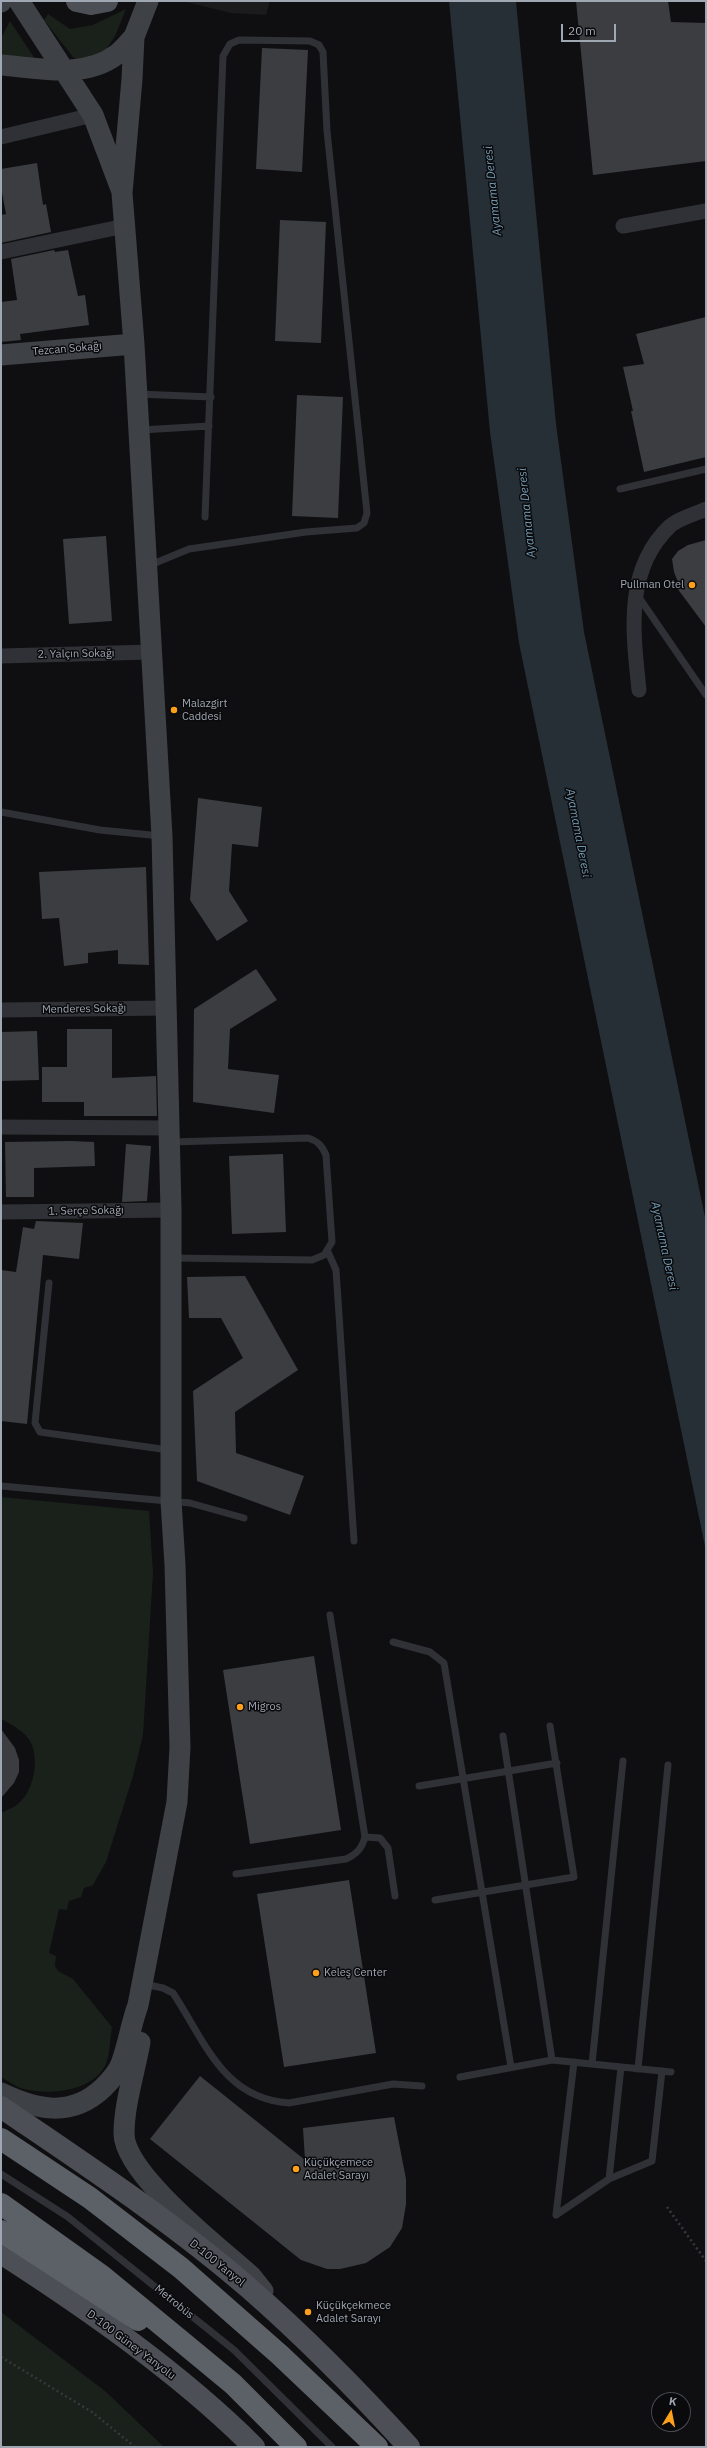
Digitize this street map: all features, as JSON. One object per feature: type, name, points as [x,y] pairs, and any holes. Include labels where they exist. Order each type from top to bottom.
[{"type":"highway","points":[[1,2139],[90,2198],[181,2268],[280,2355],[377,2447]]},
{"type":"highway","points":[[1,2204],[102,2276],[187,2346],[233,2384],[296,2447]]},
{"type":"highway","points":[[1,2231],[115,2306],[187,2346]]},
{"type":"main road","points":[[19,1],[93,115],[122,193]]},
{"type":"main road","points":[[77,1],[91,4],[108,1]]},
{"type":"main road","points":[[1,2093],[24,2104],[43,2108],[60,2109],[80,2104],[95,2096],[107,2085],[121,2065],[129,2029],[138,2005],[177,1802],[180,1747],[175,1565],[171,1501],[170,1135],[162,836],[134,344],[122,193],[134,37],[148,1]]},
{"type":"main road","points":[[1,65],[63,70],[101,64],[117,55],[134,37]]},
{"type":"main road","name":"Tezcan Sokağı","points":[[1,355],[134,344]]},
{"type":"main road","points":[[138,2005],[141,2037],[127,2109],[124,2134],[127,2151],[148,2183],[251,2276],[302,2339]]},
{"type":"main road","name":"D-100 Yanyol","points":[[1,2108],[94,2170],[182,2234],[250,2289],[376,2411],[409,2447]]},
{"type":"main road","name":"D-100 Güney Yanyolu","points":[[1,2252],[54,2287],[186,2386],[254,2447]]},
{"type":"street","points":[[1,137],[93,115]]},
{"type":"street","points":[[623,226],[706,211]]},
{"type":"street","points":[[1,252],[125,226]]},
{"type":"street","points":[[640,690],[633,636],[635,591],[647,553],[671,525],[706,509]]},
{"type":"street","name":"2. Yalçın Sokağı","points":[[1,656],[152,652]]},
{"type":"street","name":"Menderes Sokağı","points":[[1,1010],[167,1008]]},
{"type":"street","points":[[1,1127],[170,1135]]},
{"type":"street","name":"1. Serçe Sokağı","points":[[1,1212],[171,1210]]},
{"type":"lane","points":[[147,566],[189,549],[306,532],[357,528],[364,523],[367,513],[327,131],[322,52],[319,45],[310,41],[239,40],[230,44],[223,56],[211,397],[205,517]]},
{"type":"lane","points":[[136,394],[211,397]]},
{"type":"lane","points":[[139,430],[209,426]]},
{"type":"lane","points":[[620,489],[706,469]]},
{"type":"lane","points":[[635,591],[706,695]]},
{"type":"lane","points":[[1,812],[100,830],[162,836]]},
{"type":"lane","points":[[170,1135],[308,1138],[314,1140],[324,1149],[326,1155],[332,1242],[328,1252],[319,1259],[312,1260],[171,1258]]},
{"type":"lane","points":[[328,1252],[336,1270],[354,1541]]},
{"type":"lane","points":[[50,1283],[35,1423],[40,1432],[171,1450]]},
{"type":"lane","points":[[1,1486],[190,1503],[244,1518]]},
{"type":"lane","points":[[236,1874],[346,1859],[358,1851],[365,1837],[330,1615]]},
{"type":"lane","points":[[393,1642],[430,1652],[444,1663],[511,2067]]},
{"type":"lane","points":[[435,1900],[574,1877],[550,1726]]},
{"type":"lane","points":[[503,1736],[552,2060]]},
{"type":"lane","points":[[592,2064],[623,1761]]},
{"type":"lane","points":[[419,1786],[557,1763]]},
{"type":"lane","points":[[638,2069],[668,1765]]},
{"type":"lane","points":[[365,1837],[380,1838],[388,1848],[395,1896]]},
{"type":"lane","points":[[142,1983],[163,1988],[173,1993],[211,2058],[230,2080],[272,2102],[289,2104],[393,2084],[422,2086]]},
{"type":"lane","points":[[460,2077],[552,2060],[671,2072]]},
{"type":"lane","points":[[574,2062],[556,2216],[609,2179],[652,2161],[662,2071]]},
{"type":"lane","points":[[609,2179],[621,2067]]},
{"type":"lane","name":"Metrobüs","points":[[1,2174],[68,2216],[234,2350],[332,2447]]},
{"type":"path","points":[[667,2207],[706,2261]]},
{"type":"path","points":[[1,2357],[92,2412],[135,2447]]},
{"type":"shaded area","points":[[182,1],[270,1],[266,15],[231,13]]},
{"type":"shaded area","points":[[126,9],[115,36],[104,53],[85,63],[73,57],[44,20],[48,14],[70,29],[93,25]]},
{"type":"shaded area","points":[[10,21],[35,59],[1,56],[1,38]]},
{"type":"shaded area","points":[[1,1497],[149,1511],[153,1573],[143,1735],[133,1776],[106,1862],[93,1885],[84,1888],[81,1897],[69,1901],[67,1910],[59,1909],[49,1953],[56,1956],[55,1966],[58,1971],[73,1979],[112,2027],[109,2051],[106,2064],[100,2073],[92,2080],[72,2089],[61,2091],[50,2092],[25,2089],[14,2085],[1,2077],[1,1813],[18,1804],[24,1798],[34,1774],[35,1757],[33,1748],[27,1737],[17,1728],[1,1719]]},
{"type":"shaded area","points":[[1,2312],[105,2391],[164,2447],[1,2447]]},
{"type":"water","name":"Ayamama Deresi","points":[[449,1],[516,1],[556,424],[584,632],[706,1222],[706,1551],[519,643],[490,432]]},
{"type":"building","points":[[576,1],[668,1],[671,22],[706,23],[706,161],[593,175]]},
{"type":"building","points":[[262,48],[308,50],[302,172],[256,169]]},
{"type":"building","points":[[37,163],[43,205],[46,204],[51,232],[1,243],[1,215],[6,214],[1,187],[1,169]]},
{"type":"building","points":[[280,220],[326,222],[321,343],[275,341]]},
{"type":"building","points":[[54,250],[55,252],[68,250],[78,296],[85,295],[89,325],[20,334],[21,340],[1,342],[1,302],[17,300],[11,259]]},
{"type":"building","points":[[706,317],[706,457],[644,472],[623,367],[644,364],[636,334]]},
{"type":"building","points":[[297,395],[343,397],[338,518],[292,516]]},
{"type":"building","points":[[106,536],[112,621],[69,624],[63,539]]},
{"type":"building","name":"Pullman Otel","points":[[706,540],[706,627],[677,588],[678,582],[674,572],[672,559],[678,551],[688,545]]},
{"type":"building","points":[[198,798],[262,807],[258,847],[232,844],[229,891],[248,921],[217,941],[190,900]]},
{"type":"building","points":[[146,867],[149,965],[118,964],[118,950],[88,953],[88,963],[64,966],[59,918],[42,919],[39,872]]},
{"type":"building","points":[[256,969],[277,1000],[230,1029],[228,1069],[279,1075],[274,1113],[193,1102],[194,1009]]},
{"type":"building","points":[[67,1029],[112,1029],[112,1078],[156,1076],[157,1116],[84,1116],[84,1102],[42,1102],[42,1067],[67,1067]]},
{"type":"building","points":[[37,1031],[39,1080],[1,1081],[1,1032]]},
{"type":"building","points":[[5,1142],[94,1142],[95,1166],[34,1168],[34,1197],[6,1197]]},
{"type":"building","points":[[126,1144],[151,1146],[147,1201],[122,1202]]},
{"type":"building","points":[[283,1154],[286,1232],[232,1234],[229,1156]]},
{"type":"building","points":[[36,1221],[83,1223],[79,1259],[43,1255],[27,1424],[1,1421],[1,1270],[16,1272],[23,1227],[34,1229]]},
{"type":"building","points":[[245,1276],[298,1370],[235,1412],[236,1453],[304,1476],[290,1515],[197,1481],[193,1391],[243,1358],[221,1318],[189,1318],[187,1277]]},
{"type":"building","points":[[314,1656],[341,1830],[250,1844],[223,1670]]},
{"type":"building","points":[[1,1729],[15,1748],[19,1760],[19,1772],[14,1783],[1,1798]]},
{"type":"building","name":"Keleş Center","points":[[349,1880],[376,2053],[284,2067],[257,1894]]},
{"type":"building","name":"Küçükçemece Adalet Sarayı","points":[[200,2076],[305,2160],[303,2128],[394,2117],[406,2179],[406,2204],[402,2228],[390,2247],[366,2263],[340,2269],[327,2269],[301,2260],[150,2139]]},
{"type":"place","name":"Pullman Otel","points":[[692,585]]},
{"type":"place","name":"Malazgirt Caddesi","points":[[174,710]]},
{"type":"place","name":"Migros","points":[[240,1707]]},
{"type":"place","name":"Keleş Center","points":[[316,1973]]},
{"type":"place","name":"Küçükçemece Adalet Sarayı","points":[[296,2169]]},
{"type":"place","name":"Küçükçekmece Adalet Sarayı","points":[[308,2312]]}]
